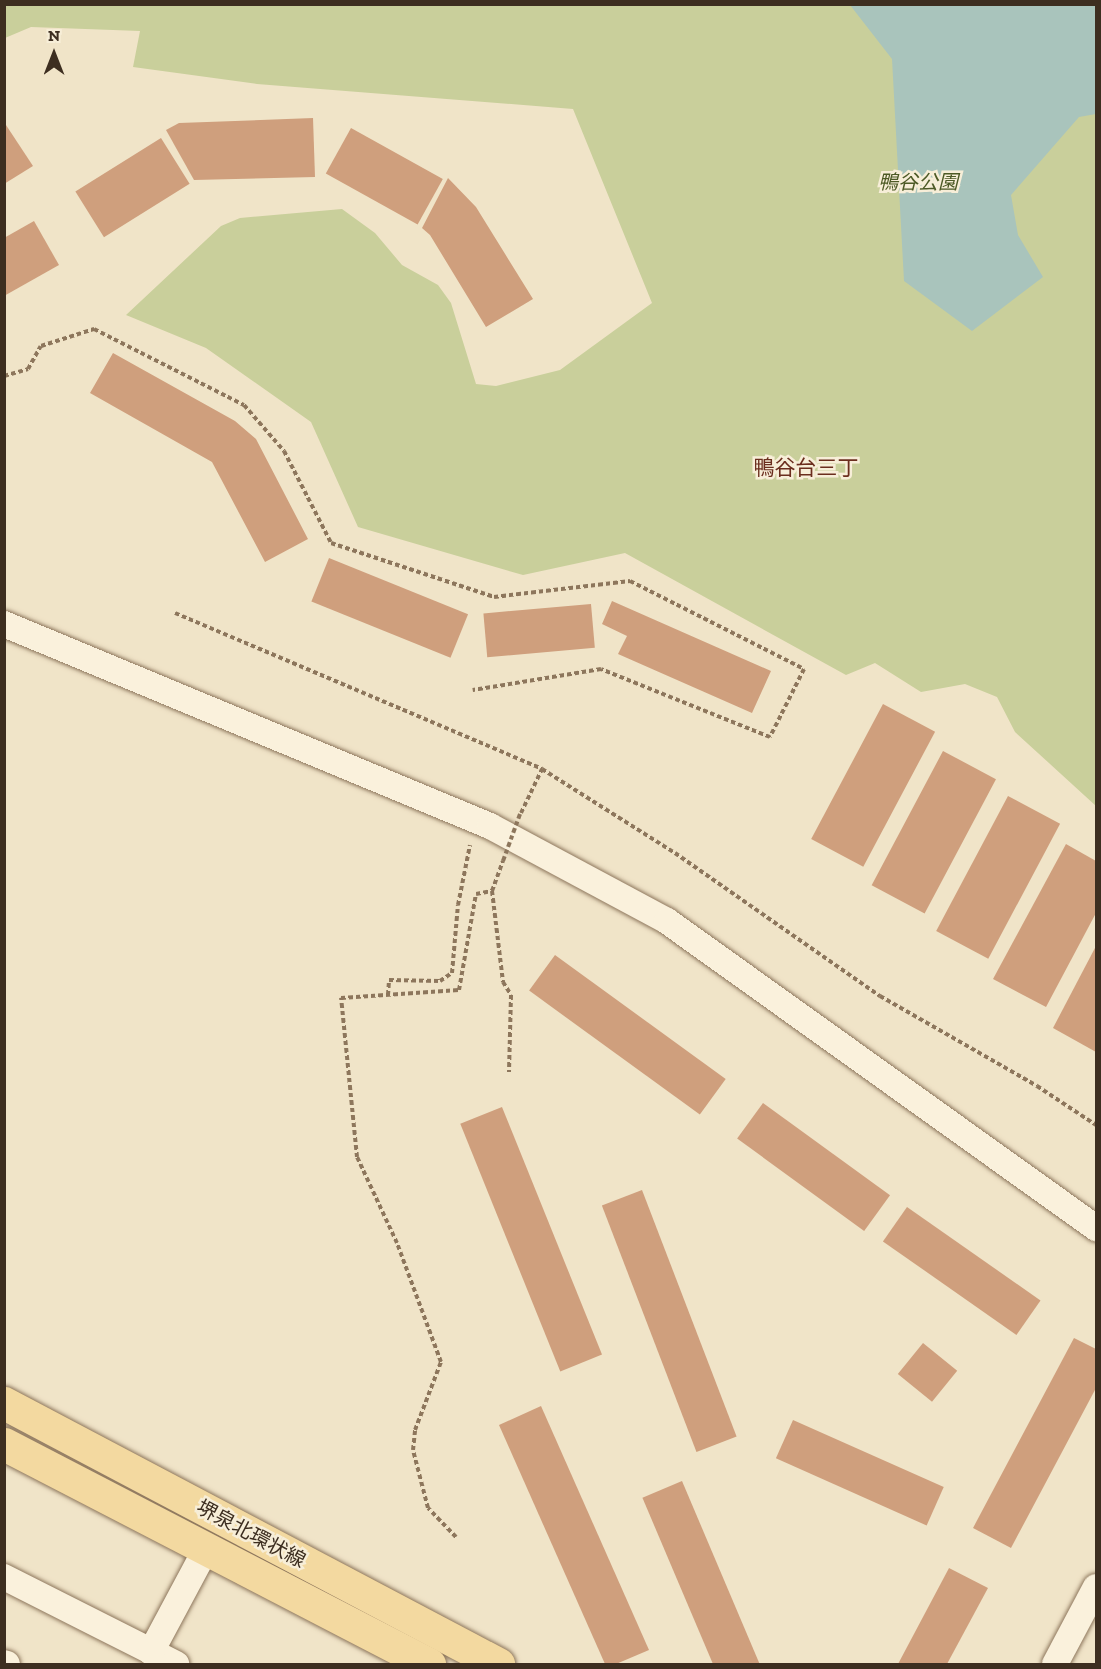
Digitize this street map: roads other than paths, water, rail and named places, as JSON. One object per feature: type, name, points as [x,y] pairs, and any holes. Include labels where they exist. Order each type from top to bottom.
[{"type":"main road","name":"堺泉北環状線","points":[[4,1403],[498,1665]]},
{"type":"main road","name":"堺泉北環状線","points":[[4,1444],[429,1665]]},
{"type":"street","points":[[4,624],[475,820],[667,921],[1096,1227]]},
{"type":"street","points":[[151,1652],[206,1550]]},
{"type":"street","points":[[4,1577],[176,1665]]},
{"type":"street","points":[[1055,1665],[1096,1587]]},
{"type":"water","points":[[850,5],[1096,5],[1096,114],[1079,117],[1011,195],[1018,235],[1043,277],[972,331],[904,281],[892,59]]},
{"type":"district","name":"鴨谷台三丁","points":[[806,468]]},
{"type":"park label","name":"鴨谷公園","points":[[918,182]]}]
